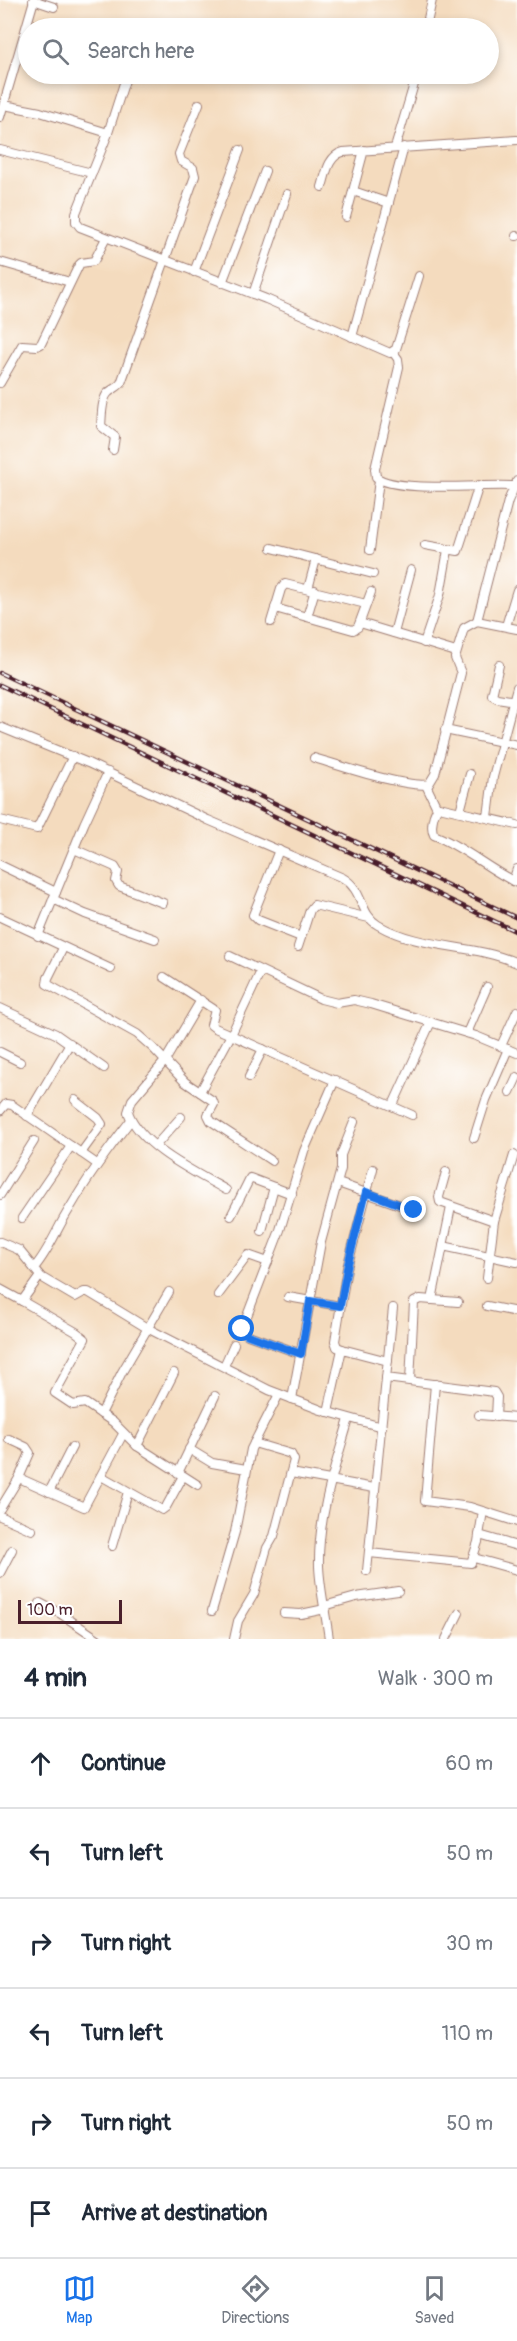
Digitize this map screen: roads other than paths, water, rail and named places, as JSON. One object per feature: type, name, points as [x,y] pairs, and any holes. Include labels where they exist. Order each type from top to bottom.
[{"type":"street","points":[[29,18],[34,0],[54,7]]},
{"type":"street","points":[[428,18],[432,0]]},
{"type":"street","points":[[0,117],[18,56]]},
{"type":"street","points":[[124,84],[108,133],[76,213],[76,222],[80,227],[253,294],[351,337],[393,352],[398,359],[399,367],[387,425],[375,469],[379,480],[370,550]]},
{"type":"street","points":[[395,148],[414,84]]},
{"type":"street","points":[[113,450],[115,437],[101,426],[105,400],[108,392],[116,389],[121,383],[195,176],[196,171],[181,161],[179,154],[199,104]]},
{"type":"street","points":[[4,105],[34,110],[108,133]]},
{"type":"street","points":[[322,187],[333,157],[343,152],[517,140]]},
{"type":"street","points":[[351,337],[404,147]]},
{"type":"street","points":[[0,150],[92,173]]},
{"type":"street","points":[[194,272],[240,150]]},
{"type":"street","points":[[346,217],[364,150]]},
{"type":"street","points":[[222,283],[265,171]]},
{"type":"street","points":[[353,191],[389,203]]},
{"type":"street","points":[[253,294],[287,194]]},
{"type":"street","points":[[0,383],[20,347],[41,344],[79,265],[97,259],[106,238]]},
{"type":"street","points":[[0,262],[70,282]]},
{"type":"street","points":[[393,352],[419,276]]},
{"type":"street","points":[[379,480],[436,487],[515,483],[494,549],[477,621]]},
{"type":"street","points":[[424,545],[455,551],[460,548],[479,485]]},
{"type":"street","points":[[272,548],[373,574]]},
{"type":"street","points":[[424,643],[440,594],[448,550]]},
{"type":"street","points":[[307,617],[316,559]]},
{"type":"street","points":[[394,633],[411,570]]},
{"type":"street","points":[[271,622],[281,589],[285,584],[366,604]]},
{"type":"street","points":[[506,626],[517,590]]},
{"type":"street","points":[[275,608],[348,630],[356,629],[371,592]]},
{"type":"street","points":[[314,758],[397,781],[426,785],[431,782],[461,673],[455,661],[464,628],[477,621],[517,628]]},
{"type":"street","points":[[360,623],[456,652]]},
{"type":"street","points":[[499,665],[492,694],[497,698],[515,701]]},
{"type":"street","points":[[488,817],[493,777],[517,687]]},
{"type":"street","points":[[0,727],[73,756],[349,882],[358,891],[369,918]]},
{"type":"street","points":[[445,730],[517,745]]},
{"type":"street","points":[[0,820],[37,829],[73,756]]},
{"type":"street","points":[[38,936],[108,772]]},
{"type":"street","points":[[460,811],[470,774]]},
{"type":"street","points":[[426,785],[438,808],[433,834],[456,844],[486,866],[515,882],[517,869]]},
{"type":"street","points":[[438,808],[517,825]]},
{"type":"street","points":[[74,849],[115,867],[118,872],[116,881],[119,886],[163,903]]},
{"type":"street","points":[[279,850],[253,915],[258,920],[301,937]]},
{"type":"street","points":[[0,865],[85,914],[156,939]]},
{"type":"street","points":[[298,947],[310,910],[314,905],[369,918],[378,925],[411,940],[483,951],[517,963]]},
{"type":"street","points":[[0,917],[111,969]]},
{"type":"street","points":[[63,948],[47,984],[129,1029],[144,1040],[185,1082],[214,1104],[208,1115],[211,1121],[272,1161]]},
{"type":"street","points":[[230,956],[331,1002],[362,1002],[467,1033],[517,1053]]},
{"type":"street","points":[[200,1092],[231,1035],[261,971]]},
{"type":"street","points":[[164,977],[215,1010],[212,1027],[412,1115]]},
{"type":"street","points":[[467,1033],[487,987]]},
{"type":"street","points":[[201,1000],[165,1061],[129,1104],[128,1112],[142,1134],[226,1190]]},
{"type":"street","points":[[0,1008],[37,1024],[70,1043],[104,1068]]},
{"type":"street","points":[[474,1138],[517,1011]]},
{"type":"street","points":[[393,1106],[431,1022]]},
{"type":"street","points":[[27,1116],[70,1043]]},
{"type":"street","points":[[249,1077],[263,1049]]},
{"type":"street","points":[[0,1052],[20,1062]]},
{"type":"street","points":[[301,1354],[243,1332],[246,1318],[292,1194],[304,1151],[335,1080]]},
{"type":"street","points":[[510,1092],[516,1080]]},
{"type":"street","points":[[75,1100],[98,1118],[102,1124],[81,1153]]},
{"type":"street","points":[[0,1111],[9,1103],[97,1164]]},
{"type":"street","points":[[156,1145],[181,1117]]},
{"type":"street","points":[[34,1268],[97,1164],[131,1120]]},
{"type":"street","points":[[292,1400],[321,1242],[338,1183],[341,1155],[354,1122]]},
{"type":"street","points":[[0,1195],[34,1141]]},
{"type":"street","points":[[22,1218],[71,1146]]},
{"type":"street","points":[[487,1278],[494,1221],[514,1165],[514,1155]]},
{"type":"street","points":[[373,1169],[349,1261],[334,1341],[337,1347],[342,1349],[388,1361]]},
{"type":"street","points":[[446,1172],[439,1200],[442,1204],[494,1221]]},
{"type":"street","points":[[231,1216],[250,1178],[292,1194]]},
{"type":"street","points":[[338,1183],[414,1210]]},
{"type":"street","points":[[262,1231],[274,1187]]},
{"type":"street","points":[[432,1300],[451,1207]]},
{"type":"street","points":[[0,1242],[19,1250],[40,1276],[72,1297],[88,1292],[147,1328],[292,1400],[349,1419],[382,1427]]},
{"type":"street","points":[[443,1246],[517,1262]]},
{"type":"street","points":[[218,1295],[248,1255],[268,1262]]},
{"type":"street","points":[[22,1300],[40,1276]]},
{"type":"street","points":[[0,1289],[84,1337],[84,1344],[56,1387],[55,1393],[76,1406],[85,1403],[117,1426],[137,1446],[198,1485]]},
{"type":"street","points":[[101,1414],[169,1292]]},
{"type":"street","points":[[288,1297],[340,1306]]},
{"type":"street","points":[[410,1381],[414,1302],[420,1299],[458,1302]]},
{"type":"street","points":[[487,1306],[517,1311]]},
{"type":"street","points":[[368,1571],[374,1488],[393,1308]]},
{"type":"street","points":[[224,1366],[234,1344]]},
{"type":"street","points":[[328,1412],[342,1349]]},
{"type":"street","points":[[137,1446],[174,1373]]},
{"type":"street","points":[[386,1378],[494,1392],[497,1397],[496,1417]]},
{"type":"street","points":[[435,1384],[425,1501],[483,1511],[517,1522]]},
{"type":"street","points":[[212,1611],[235,1532],[246,1469],[254,1443],[279,1394]]},
{"type":"street","points":[[101,1476],[162,1510],[166,1507],[189,1449],[215,1396]]},
{"type":"street","points":[[479,1416],[517,1418]]},
{"type":"street","points":[[329,1639],[319,1554],[322,1518],[330,1480],[349,1419]]},
{"type":"street","points":[[19,1478],[84,1507],[123,1434]]},
{"type":"street","points":[[2,1504],[30,1456],[30,1449],[9,1439]]},
{"type":"street","points":[[234,1639],[238,1621],[254,1594],[267,1548],[274,1536],[294,1460],[291,1454],[254,1443]]},
{"type":"street","points":[[50,1492],[72,1447]]},
{"type":"street","points":[[189,1449],[212,1463],[246,1469]]},
{"type":"street","points":[[291,1473],[374,1488]]},
{"type":"street","points":[[112,1546],[128,1492]]},
{"type":"street","points":[[369,1553],[471,1563],[483,1511]]},
{"type":"street","points":[[0,1516],[32,1530]]},
{"type":"street","points":[[479,1535],[517,1546]]},
{"type":"street","points":[[0,1573],[12,1550]]},
{"type":"street","points":[[474,1558],[517,1570]]},
{"type":"street","points":[[284,1612],[301,1614],[325,1608],[348,1598],[398,1591]]},
{"type":"street","points":[[40,1603],[98,1639]]},
{"type":"street","points":[[446,1639],[459,1613]]},
{"type":"railway","points":[[0,673],[517,918]]},
{"type":"railway","points":[[0,685],[517,932]]}]
